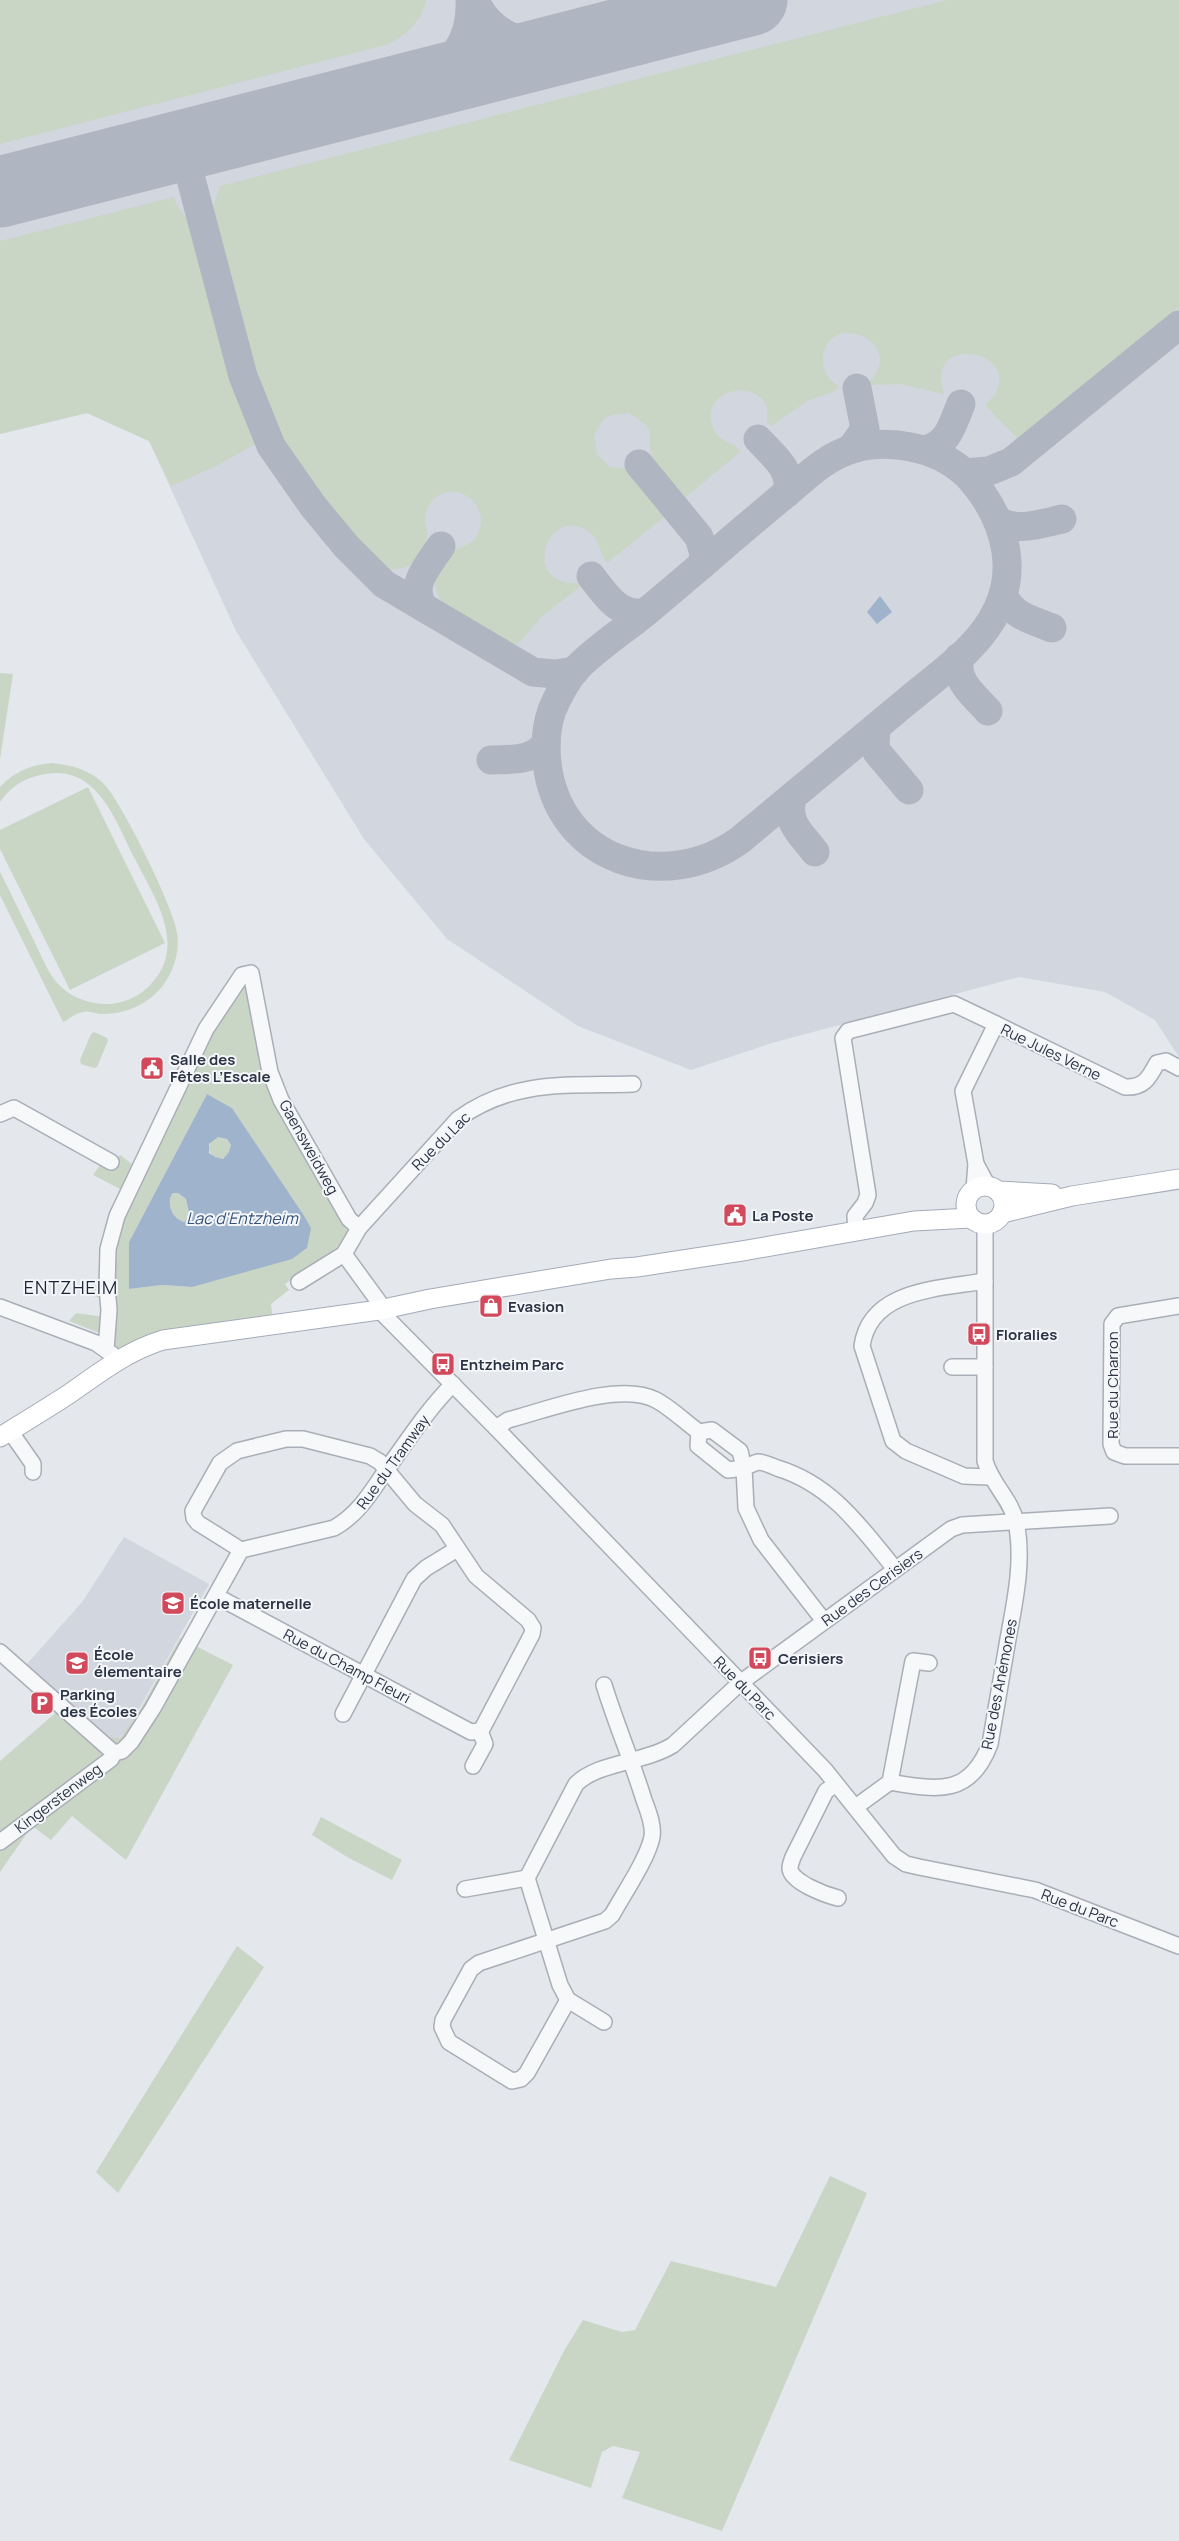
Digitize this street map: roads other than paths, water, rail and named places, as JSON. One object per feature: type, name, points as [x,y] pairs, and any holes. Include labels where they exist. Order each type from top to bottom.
[{"type":"main road","points":[[980,1201],[1003,1201],[1002,1213],[1072,1196],[1179,1179]]},
{"type":"main road","points":[[5,1434],[112,1355],[148,1345],[200,1335],[379,1310],[430,1299],[611,1269],[637,1267],[856,1232],[914,1221],[980,1201],[1072,1196]]},
{"type":"street","name":"Gaensweidweg","points":[[112,1355],[107,1287],[108,1249],[117,1216],[206,1030],[242,975],[251,973],[270,1072],[281,1100],[349,1219],[359,1228]]},
{"type":"street","points":[[856,1232],[855,1216],[865,1203],[868,1195],[843,1038],[848,1031],[954,1004],[996,1024]]},
{"type":"street","name":"Rue Jules Verne","points":[[980,1201],[976,1164],[963,1091],[996,1024],[1125,1087],[1135,1088],[1144,1084],[1157,1063],[1166,1061],[1179,1068]]},
{"type":"street","name":"Rue du Lac","points":[[299,1282],[344,1254],[359,1228],[458,1119],[476,1106],[512,1091],[546,1087],[633,1084]]},
{"type":"street","points":[[0,1114],[14,1108],[111,1162]]},
{"type":"street","points":[[980,1201],[985,1281],[985,1461],[990,1477],[1011,1508],[1016,1521]]},
{"type":"street","points":[[344,1254],[379,1302],[379,1310]]},
{"type":"street","points":[[985,1281],[916,1292],[902,1297],[878,1312],[869,1321],[864,1331],[862,1346],[893,1441],[906,1451],[964,1476],[990,1477]]},
{"type":"street","name":"Rue du Charron","points":[[1179,1306],[1118,1316],[1112,1324],[1111,1444],[1114,1452],[1125,1456],[1179,1456]]},
{"type":"street","points":[[0,1307],[96,1343],[112,1355]]},
{"type":"street","name":"Rue du Parc","points":[[379,1310],[496,1428],[836,1784],[856,1806],[894,1856],[906,1864],[1035,1890],[1179,1946]]},
{"type":"street","points":[[952,1367],[985,1367]]},
{"type":"street","name":"Rue du Tramway","points":[[241,1550],[334,1528],[347,1521],[358,1510],[386,1470],[453,1384]]},
{"type":"street","points":[[496,1428],[508,1420],[610,1393],[637,1394],[656,1400],[699,1432],[712,1430],[740,1451],[744,1468],[746,1508],[761,1540],[824,1621]]},
{"type":"street","points":[[699,1432],[698,1446],[728,1470],[744,1468],[758,1462],[788,1471],[815,1484],[834,1498],[854,1517],[895,1569]]},
{"type":"street","points":[[5,1434],[33,1464],[34,1472]]},
{"type":"street","points":[[0,1652],[114,1753],[122,1751],[136,1733],[241,1550],[198,1523],[194,1518],[193,1511],[220,1463],[236,1451],[286,1439],[303,1439],[370,1456],[380,1462],[415,1504],[442,1525],[476,1576],[533,1628],[480,1731],[485,1744],[473,1766]]},
{"type":"street","name":"Rue des Cerisiers","points":[[528,1878],[576,1784],[586,1774],[633,1762],[662,1752],[673,1745],[740,1683],[951,1529],[962,1525],[1110,1516]]},
{"type":"street","name":"Rue des Anémones","points":[[890,1782],[933,1789],[956,1786],[970,1777],[984,1761],[990,1744],[1017,1588],[1019,1543],[1016,1521]]},
{"type":"street","points":[[343,1714],[414,1580],[426,1568],[457,1549]]},
{"type":"street","name":"Rue du Champ Fleuri","points":[[216,1596],[471,1732],[480,1731]]},
{"type":"street","points":[[856,1806],[890,1782],[913,1661],[929,1663]]},
{"type":"street","points":[[568,2000],[527,2073],[512,2081],[449,2042],[442,2027],[443,2020],[471,1969],[479,1963],[546,1938],[605,1921],[612,1915],[647,1850],[652,1836],[651,1822],[633,1762],[614,1717],[604,1685]]},
{"type":"street","name":"Kingerstenweg","points":[[0,1842],[111,1759],[114,1753]]},
{"type":"street","points":[[836,1784],[826,1791],[793,1857],[790,1868],[792,1876],[801,1882],[838,1898]]},
{"type":"street","points":[[465,1888],[528,1878],[560,1985],[568,2000],[604,2022]]},
{"type":"water","points":[[880,596],[892,612],[877,624],[867,612]]},
{"type":"water","name":"Lac d'Entzheim","points":[[207,1094],[232,1108],[311,1228],[307,1248],[292,1259],[192,1287],[162,1285],[129,1289],[129,1242]],"holes":[[[218,1137],[227,1139],[231,1145],[229,1152],[223,1159],[209,1153],[209,1144]],[[173,1193],[178,1193],[186,1199],[189,1213],[185,1222],[174,1215],[170,1206]]]},
{"type":"place","name":"Salle des Fêtes L’Escale","points":[[152,1068]]},
{"type":"place","name":"La Poste","points":[[735,1215]]},
{"type":"place","name":"Evasion","points":[[491,1306]]},
{"type":"place","name":"Floralies","points":[[979,1334]]},
{"type":"place","name":"Entzheim Parc","points":[[443,1364]]},
{"type":"place","name":"École maternelle","points":[[173,1603]]},
{"type":"place","name":"Cerisiers","points":[[760,1658]]},
{"type":"place","name":"École élementaire","points":[[77,1663]]},
{"type":"place","name":"Parking des Écoles","points":[[42,1703]]},
{"type":"district","name":"ENTZHEIM","points":[[71,1287]]}]
